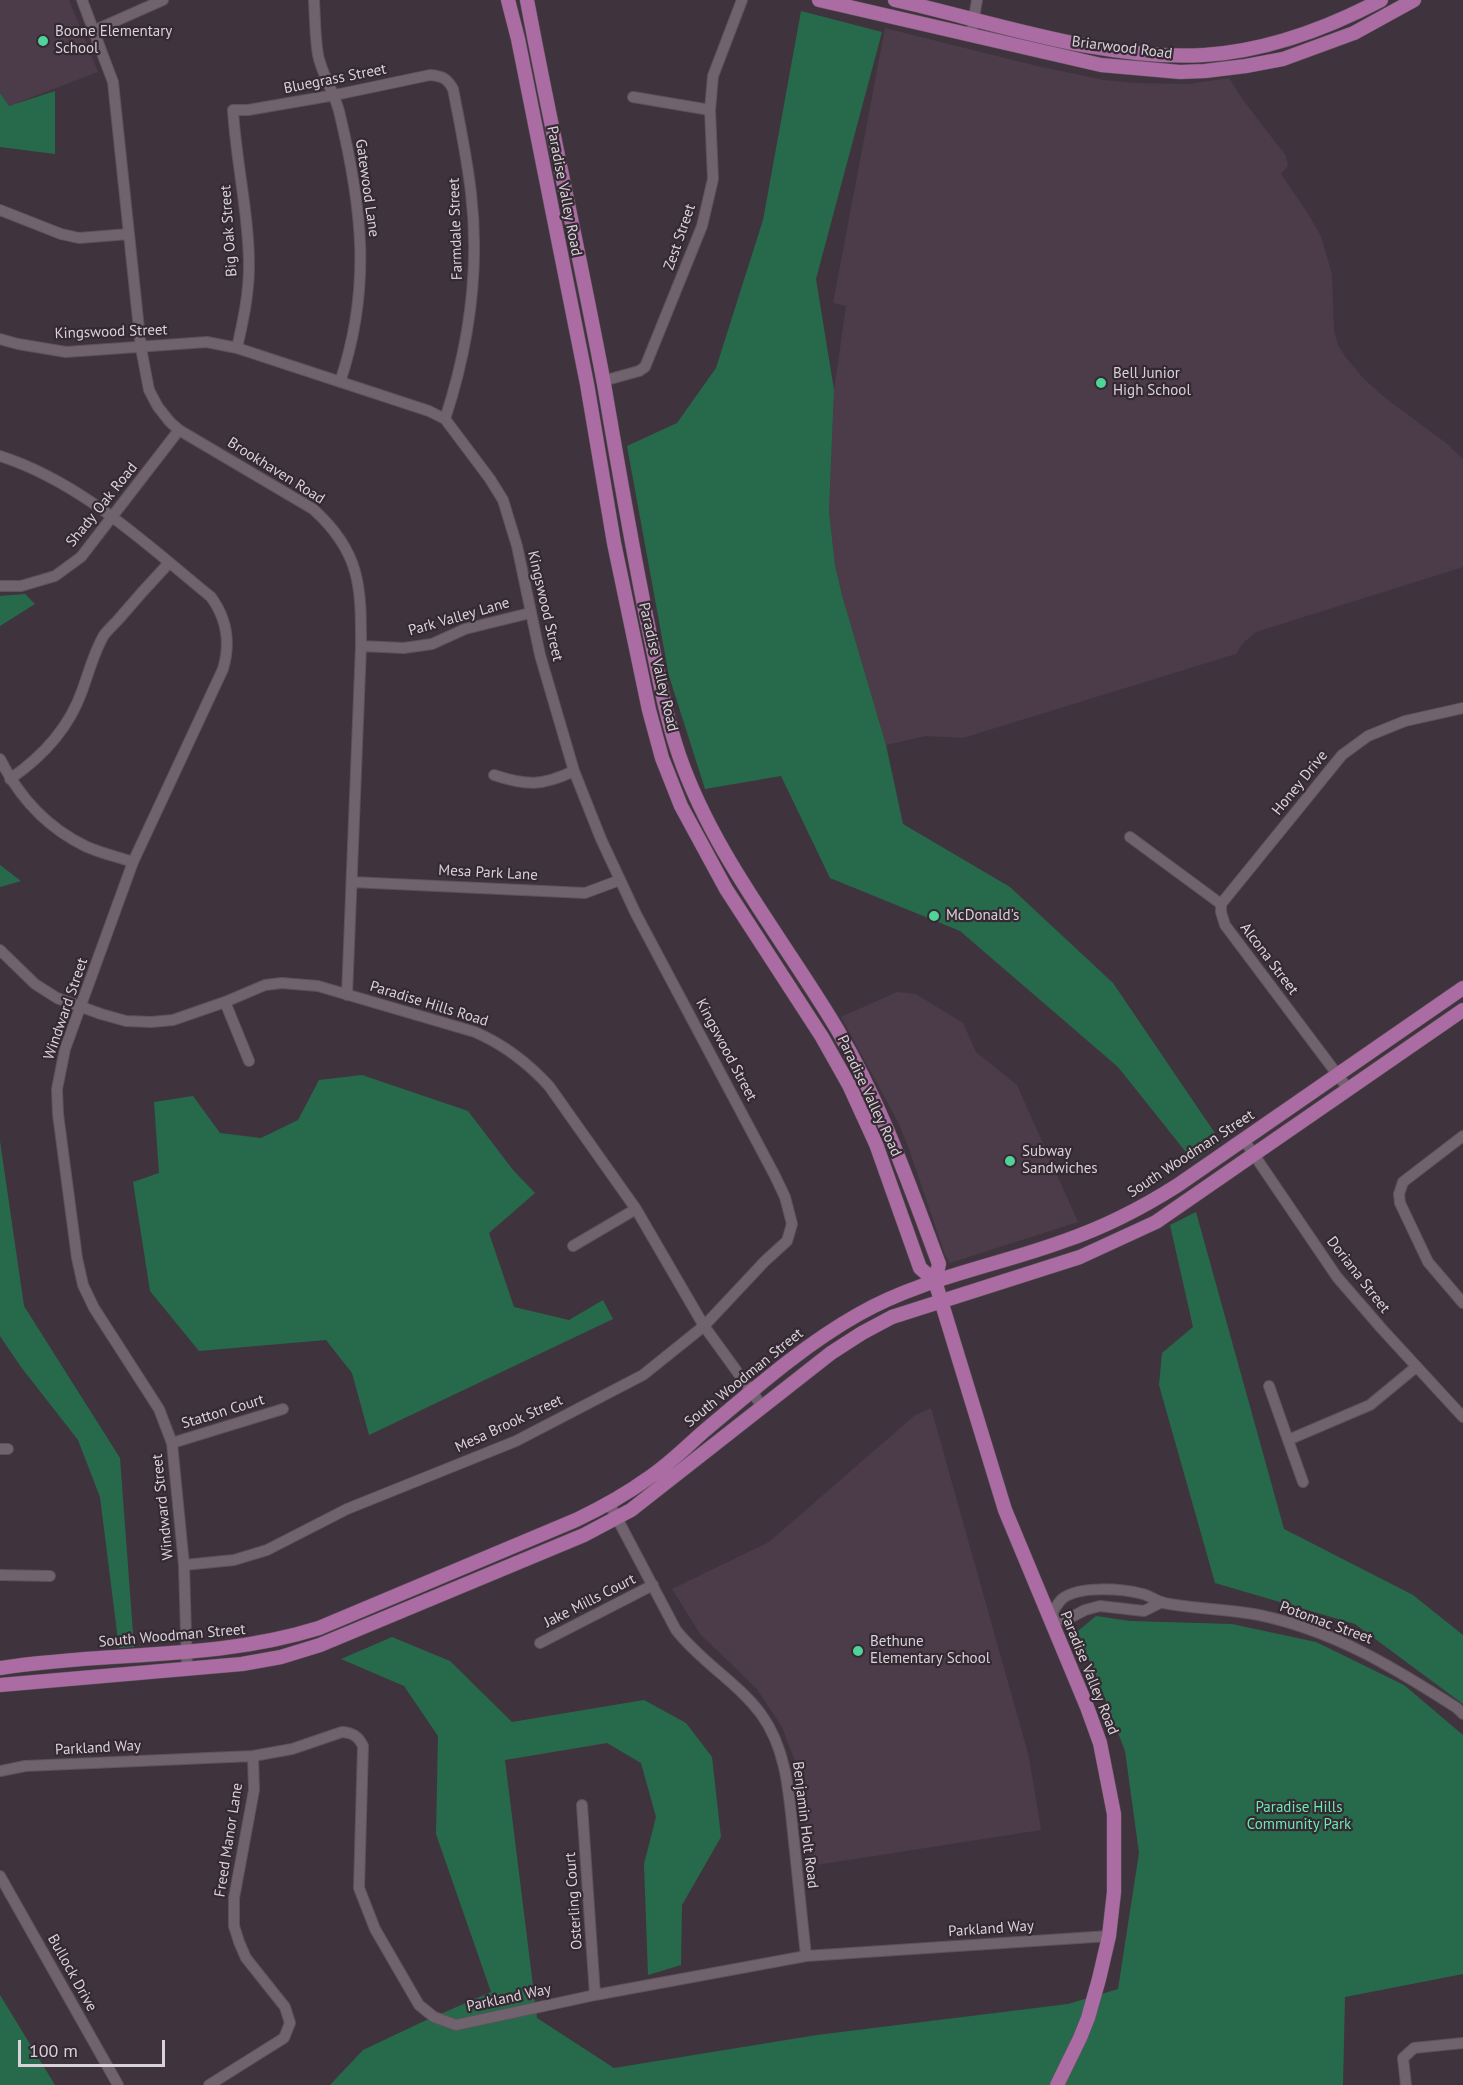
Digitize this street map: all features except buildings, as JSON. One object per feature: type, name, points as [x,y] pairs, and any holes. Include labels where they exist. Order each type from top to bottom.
[{"type":"main road","name":"Paradise Valley Road","points":[[508,0],[518,39],[587,384],[616,554],[649,710],[662,758],[681,806],[720,878],[822,1037],[849,1085],[876,1144],[920,1268],[935,1281]]},
{"type":"main road","name":"Paradise Valley Road","points":[[527,0],[603,381],[630,540],[665,705],[678,753],[696,799],[740,880],[837,1028],[892,1137],[939,1264],[935,1281],[1005,1510],[1100,1743],[1114,1814],[1114,1892],[1109,1936],[1088,2018],[1057,2085]]},
{"type":"main road","name":"Briarwood Road","points":[[819,0],[1101,65],[1144,70],[1205,71],[1283,59],[1354,33],[1414,0]]},
{"type":"main road","name":"Briarwood Road","points":[[895,0],[1104,49],[1180,55],[1204,55],[1278,43],[1348,18],[1381,0]]},
{"type":"main road","points":[[1205,71],[1208,64],[1238,60],[1248,49]]},
{"type":"main road","name":"South Woodman Street","points":[[0,1668],[186,1653],[251,1646],[287,1638],[319,1628],[534,1538],[609,1503],[649,1478],[752,1391],[818,1340],[858,1314],[890,1298],[935,1281],[1063,1242],[1104,1226],[1165,1194],[1463,988]]},
{"type":"main road","points":[[0,1685],[242,1664],[271,1659],[320,1645],[566,1543],[617,1518],[656,1492],[762,1406],[831,1353],[862,1333],[892,1317],[1080,1257],[1156,1222],[1463,1011]]},
{"type":"street","name":"Brookhaven Road","points":[[82,0],[113,82],[141,348],[149,390],[158,407],[179,430],[313,509],[329,525],[348,553],[356,576],[361,600],[361,646],[347,995]]},
{"type":"street","points":[[93,31],[163,0]]},
{"type":"street","name":"Gatewood Lane","points":[[314,0],[318,57],[335,95],[347,144],[360,238],[360,298],[351,350],[340,382]]},
{"type":"street","name":"Zest Street","points":[[603,381],[639,371],[645,367],[702,226],[713,178],[710,110],[713,76],[742,0]]},
{"type":"street","points":[[971,35],[977,0]]},
{"type":"street","name":"Bluegrass Street","points":[[233,110],[248,110],[335,95],[430,75],[441,76]]},
{"type":"street","name":"Farmdale Street","points":[[441,76],[449,81],[453,89],[468,167],[474,241],[473,290],[467,338],[445,419]]},
{"type":"street","points":[[633,97],[710,110]]},
{"type":"street","name":"Big Oak Street","points":[[233,110],[249,266],[247,306],[237,348]]},
{"type":"street","points":[[0,210],[61,234],[80,238],[129,234]]},
{"type":"street","name":"Kingswood Street","points":[[0,339],[29,347],[66,352],[207,342],[237,348],[429,411],[445,419],[503,500],[516,546],[540,655],[574,771],[601,839],[636,914],[774,1173],[785,1197],[792,1224]]},
{"type":"street","name":"Shady Oak Road","points":[[0,586],[21,586],[55,576],[81,557],[179,430]]},
{"type":"street","name":"Windward Street","points":[[0,456],[28,465],[74,491],[112,518],[211,597],[224,621],[228,647],[223,669],[133,862],[62,1063],[57,1101],[79,1271],[94,1308],[159,1409],[172,1443],[184,1565],[187,1669]]},
{"type":"street","points":[[10,779],[27,767],[52,743],[65,725],[81,693],[103,637],[170,563]]},
{"type":"street","name":"Park Valley Lane","points":[[361,646],[404,648],[432,644],[465,629],[530,613]]},
{"type":"street","name":"Honey Drive","points":[[1221,904],[1342,755],[1368,736],[1405,720],[1463,708]]},
{"type":"street","points":[[0,759],[10,779],[32,808],[54,828],[86,846],[133,862]]},
{"type":"street","points":[[494,775],[518,783],[537,783],[556,779],[574,771]]},
{"type":"street","points":[[1130,837],[1221,904]]},
{"type":"street","name":"Mesa Park Lane","points":[[352,882],[585,893],[620,880]]},
{"type":"street","name":"Alcona Street","points":[[1221,904],[1225,925],[1349,1090]]},
{"type":"street","name":"Paradise Hills Road","points":[[0,950],[35,984],[57,998],[114,1018],[151,1022],[184,1017],[265,985],[282,983],[318,986],[475,1032],[498,1042],[534,1070],[549,1086],[636,1209],[704,1326],[762,1406]]},
{"type":"street","points":[[225,1002],[249,1061]]},
{"type":"street","points":[[1463,1136],[1403,1182],[1399,1194],[1400,1203],[1428,1262],[1463,1303]]},
{"type":"street","name":"Doriana Street","points":[[1244,1140],[1337,1277],[1463,1417]]},
{"type":"street","points":[[573,1246],[636,1209]]},
{"type":"street","name":"Mesa Brook Street","points":[[184,1565],[234,1560],[267,1550],[347,1509],[516,1441],[643,1374],[704,1326],[765,1261],[783,1246],[790,1235],[792,1224]]},
{"type":"street","points":[[1288,1440],[1370,1405],[1416,1367]]},
{"type":"street","points":[[1269,1386],[1303,1482]]},
{"type":"street","name":"Statton Court","points":[[172,1443],[283,1409]]},
{"type":"street","name":"Benjamin Holt Road","points":[[609,1503],[676,1630],[690,1649],[736,1686],[749,1700],[762,1716],[777,1744],[788,1786],[806,1956]]},
{"type":"street","points":[[0,1575],[50,1576]]},
{"type":"street","name":"Jake Mills Court","points":[[540,1643],[653,1585]]},
{"type":"street","name":"Potomac Street","points":[[1162,1602],[1144,1611],[1100,1606],[1084,1610],[1066,1620],[1048,1617],[1063,1598],[1078,1593],[1107,1589],[1145,1594],[1162,1602],[1260,1615],[1302,1627],[1352,1646],[1388,1664],[1463,1714]]},
{"type":"street","name":"Parkland Way","points":[[0,1771],[25,1766],[253,1756],[292,1749],[342,1732],[359,1737],[363,1746],[358,1888],[375,1929],[419,2005],[434,2018],[456,2025],[595,1995],[806,1956],[1109,1936]]},
{"type":"street","name":"Freed Manor Lane","points":[[209,2085],[284,2038],[290,2023],[285,2007],[242,1950],[234,1926],[234,1898],[254,1790],[253,1756]]},
{"type":"street","name":"Osterling Court","points":[[582,1805],[595,1995]]},
{"type":"street","name":"Bullock Drive","points":[[0,1876],[118,2085]]},
{"type":"street","points":[[1406,2085],[1403,2058],[1414,2048],[1463,2043]]},
{"type":"shaded area","name":"Boone Elementary School","points":[[0,0],[69,0],[98,72],[9,106],[0,93]]},
{"type":"shaded area","name":"Bell Junior High School","points":[[885,28],[1037,66],[1104,80],[1188,84],[1229,78],[1286,156],[1288,166],[1281,174],[1321,236],[1332,274],[1334,330],[1338,345],[1344,355],[1363,378],[1384,397],[1446,443],[1463,459],[1463,567],[1256,632],[1243,643],[1236,654],[963,738],[926,736],[886,745],[842,595],[835,565],[829,511],[834,390],[846,306],[833,303]]},
{"type":"shaded area","points":[[897,992],[916,994],[963,1023],[976,1052],[1017,1085],[1078,1222],[950,1263],[945,1255],[898,1122],[841,1017]]},
{"type":"shaded area","name":"Bethune Elementary School","points":[[931,1408],[1029,1757],[1041,1830],[810,1866],[803,1792],[797,1767],[782,1727],[756,1688],[700,1634],[672,1589],[769,1542],[914,1416]]},
{"type":"green space","points":[[801,11],[882,32],[816,279],[834,390],[829,511],[835,565],[886,745],[903,824],[1010,887],[1113,983],[1221,1142],[1193,1161],[1118,1067],[960,931],[830,878],[781,776],[705,789],[669,676],[627,446],[677,423],[716,368],[763,220]]},
{"type":"green space","points":[[55,91],[55,154],[0,147],[0,93],[9,106]]},
{"type":"green space","points":[[25,594],[35,604],[0,626],[0,596]]},
{"type":"green space","points":[[0,865],[21,881],[0,887]]},
{"type":"green space","points":[[362,1075],[468,1111],[513,1170],[535,1193],[489,1233],[514,1307],[569,1320],[603,1300],[613,1319],[369,1435],[352,1373],[326,1340],[199,1351],[150,1291],[133,1182],[159,1173],[154,1102],[193,1096],[220,1133],[261,1138],[298,1120],[319,1080]]},
{"type":"green space","points":[[0,1141],[24,1306],[120,1458],[134,1647],[119,1648],[100,1497],[78,1440],[21,1367],[0,1336]]},
{"type":"green space","points":[[1196,1212],[1284,1529],[1413,1595],[1463,1635],[1463,1704],[1355,1624],[1215,1583],[1159,1385],[1162,1353],[1193,1327],[1170,1225]]},
{"type":"green space","name":"Paradise Hills Community Park","points":[[1096,1616],[1130,1621],[1232,1624],[1316,1642],[1404,1685],[1463,1735],[1463,1974],[1345,1997],[1343,2085],[330,2085],[363,2050],[491,1992],[436,1834],[438,1736],[404,1686],[341,1659],[392,1637],[450,1661],[512,1722],[644,1700],[686,1723],[712,1757],[721,1837],[682,1905],[681,1965],[648,1975],[644,1864],[656,1817],[641,1763],[607,1743],[505,1760],[537,2018],[614,2068],[817,2035],[1068,2004],[1118,1989],[1139,1853],[1125,1751],[1092,1665],[1078,1641],[1078,1631]]},
{"type":"green space","points":[[0,1995],[55,2085],[0,2085]]},
{"type":"place","name":"Boone Elementary School","points":[[43,41]]},
{"type":"place","name":"Bell Junior High School","points":[[1101,383]]},
{"type":"place","name":"McDonald's","points":[[934,916]]},
{"type":"place","name":"Subway Sandwiches","points":[[1010,1161]]},
{"type":"place","name":"Bethune Elementary School","points":[[858,1651]]}]
